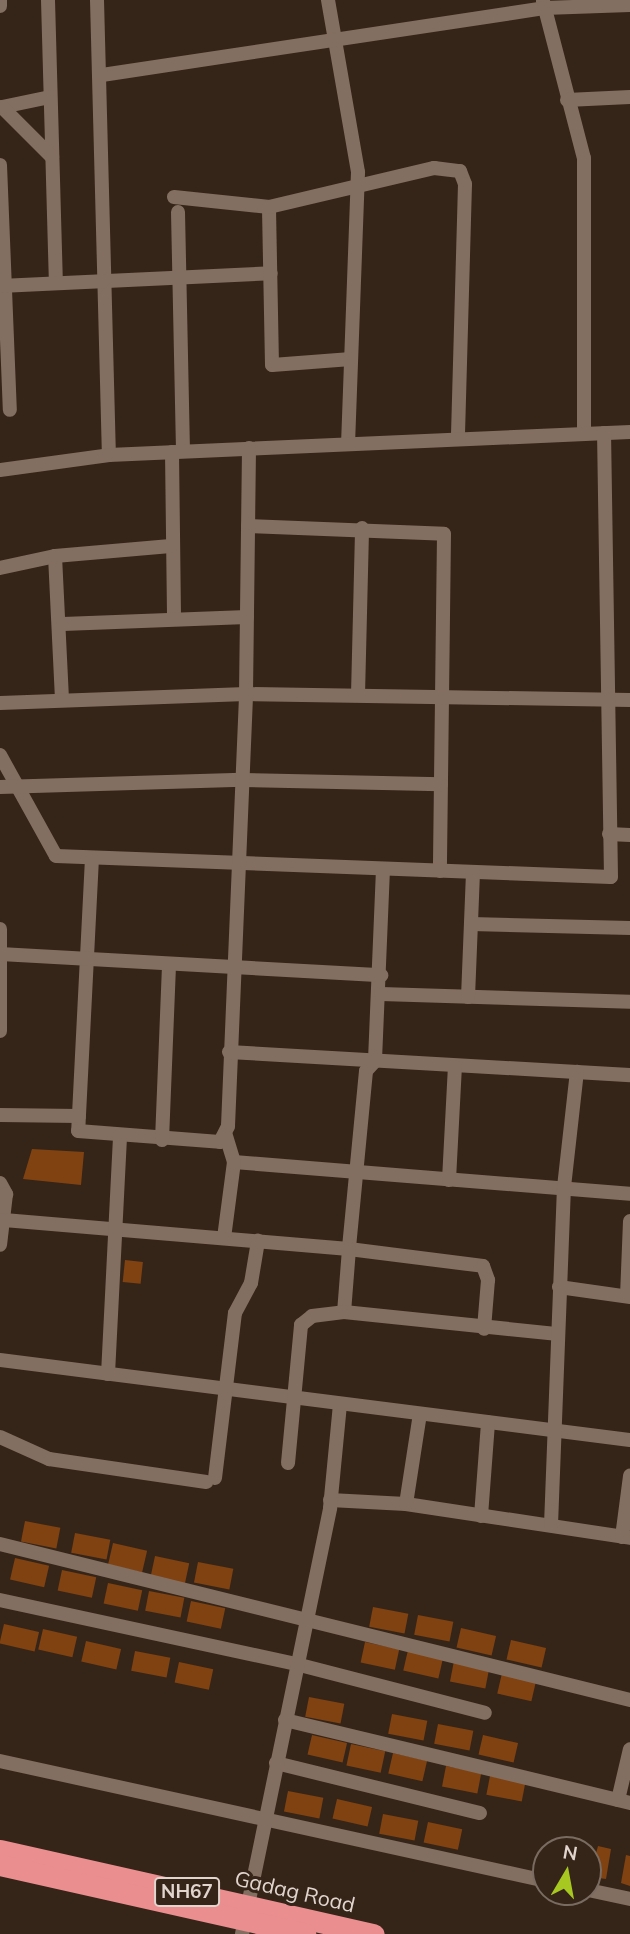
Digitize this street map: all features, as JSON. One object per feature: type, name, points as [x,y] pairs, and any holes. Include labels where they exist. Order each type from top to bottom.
[{"type":"highway","name":"Gadag Road","points":[[0,1850],[245,1920],[374,1934]]},
{"type":"highway","name":"Gadag Road","points":[[0,1865],[305,1934]]},
{"type":"street","points":[[0,0],[0,6]]},
{"type":"street","points":[[48,0],[56,283]]},
{"type":"street","points":[[97,0],[102,75],[109,455]]},
{"type":"street","points":[[328,0],[337,39],[358,183],[348,443]]},
{"type":"street","points":[[102,75],[544,4],[630,5]]},
{"type":"street","points":[[544,4],[584,158],[584,432]]},
{"type":"street","points":[[50,97],[2,107],[52,156]]},
{"type":"street","points":[[567,100],[630,97]]},
{"type":"street","points":[[0,165],[2,286],[10,410]]},
{"type":"street","points":[[174,197],[269,207],[358,183],[444,167],[463,175],[458,438]]},
{"type":"street","points":[[269,207],[272,365],[351,359]]},
{"type":"street","points":[[174,618],[171,546],[178,451],[178,212]]},
{"type":"street","points":[[2,286],[106,278],[179,278],[271,273]]},
{"type":"street","points":[[0,755],[56,856],[611,877],[604,700],[604,432]]},
{"type":"street","points":[[0,470],[109,455],[630,432]]},
{"type":"street","points":[[224,1238],[234,1162],[226,1135],[246,694],[249,448]]},
{"type":"street","points":[[248,526],[362,528],[444,534],[440,871]]},
{"type":"street","points":[[358,695],[362,528]]},
{"type":"street","points":[[0,568],[55,556],[171,546]]},
{"type":"street","points":[[55,556],[63,624],[62,697]]},
{"type":"street","points":[[63,624],[247,617]]},
{"type":"street","points":[[0,703],[62,697],[246,694],[630,700]]},
{"type":"street","points":[[0,788],[242,780],[442,784]]},
{"type":"street","points":[[609,834],[630,835]]},
{"type":"street","points":[[92,858],[78,1132],[213,1145],[226,1135]]},
{"type":"street","points":[[344,1312],[354,1172],[366,1071],[375,1061],[381,994],[383,869]]},
{"type":"street","points":[[468,997],[473,872]]},
{"type":"street","points":[[471,924],[630,928]]},
{"type":"street","points":[[0,929],[0,1031]]},
{"type":"street","points":[[2,953],[381,975]]},
{"type":"street","points":[[162,1140],[169,964]]},
{"type":"street","points":[[381,994],[630,1002]]},
{"type":"street","points":[[229,1052],[630,1075]]},
{"type":"street","points":[[449,1180],[455,1066]]},
{"type":"street","points":[[551,1525],[557,1430],[556,1334],[564,1187],[577,1072]]},
{"type":"street","points":[[0,1115],[79,1116]]},
{"type":"street","points":[[107,1374],[120,1135]]},
{"type":"street","points":[[234,1162],[630,1194]]},
{"type":"street","points":[[0,1183],[4,1220],[0,1245]]},
{"type":"street","points":[[4,1220],[349,1249],[483,1266],[488,1280],[484,1329]]},
{"type":"street","points":[[559,1287],[629,1296],[630,1221]]},
{"type":"street","points":[[0,1437],[49,1459],[210,1480],[227,1390],[235,1313],[251,1283],[258,1241]]},
{"type":"street","points":[[288,1463],[290,1398],[301,1325],[312,1316],[344,1312],[484,1329],[556,1334]]},
{"type":"street","points":[[0,1360],[630,1440]]},
{"type":"street","points":[[245,1920],[330,1500],[340,1404]]},
{"type":"street","points":[[406,1504],[420,1414]]},
{"type":"street","points":[[481,1516],[488,1422]]},
{"type":"street","points":[[330,1500],[406,1504],[626,1537],[630,1476]]},
{"type":"street","points":[[0,1544],[306,1617],[630,1700]]},
{"type":"street","points":[[0,1600],[296,1664],[485,1713]]},
{"type":"street","points":[[285,1720],[624,1802],[630,1749]]},
{"type":"street","points":[[0,1761],[532,1878]]},
{"type":"street","points":[[276,1763],[480,1813]]},
{"type":"street","points":[[602,1893],[630,1899]]},
{"type":"building","points":[[32,1149],[84,1152],[81,1185],[23,1179]]},
{"type":"building","points":[[125,1260],[143,1262],[141,1284],[123,1282]]},
{"type":"building","points":[[25,1521],[60,1528],[56,1548],[21,1542]]},
{"type":"building","points":[[75,1533],[110,1540],[107,1560],[71,1553]]},
{"type":"building","points":[[113,1543],[147,1551],[142,1572],[108,1564]]},
{"type":"building","points":[[155,1556],[189,1563],[185,1584],[151,1577]]},
{"type":"building","points":[[15,1558],[49,1566],[44,1587],[10,1579]]},
{"type":"building","points":[[198,1562],[233,1569],[229,1589],[194,1583]]},
{"type":"building","points":[[62,1570],[96,1577],[92,1598],[58,1591]]},
{"type":"building","points":[[108,1583],[142,1590],[138,1611],[104,1604]]},
{"type":"building","points":[[149,1591],[184,1598],[181,1618],[145,1611]]},
{"type":"building","points":[[191,1601],[225,1608],[221,1629],[187,1622]]},
{"type":"building","points":[[373,1607],[408,1614],[405,1634],[369,1627]]},
{"type":"building","points":[[418,1615],[453,1622],[450,1642],[414,1635]]},
{"type":"building","points":[[4,1624],[39,1632],[35,1652],[0,1644]]},
{"type":"building","points":[[461,1628],[496,1636],[492,1656],[457,1647]]},
{"type":"building","points":[[43,1629],[77,1637],[72,1657],[38,1649]]},
{"type":"building","points":[[511,1640],[546,1648],[542,1668],[507,1659]]},
{"type":"building","points":[[86,1641],[121,1649],[116,1670],[81,1661]]},
{"type":"building","points":[[365,1642],[399,1649],[395,1670],[361,1663]]},
{"type":"building","points":[[408,1650],[443,1658],[438,1679],[403,1670]]},
{"type":"building","points":[[135,1651],[170,1658],[167,1678],[131,1671]]},
{"type":"building","points":[[454,1661],[489,1668],[485,1688],[450,1682]]},
{"type":"building","points":[[179,1662],[213,1669],[209,1690],[175,1683]]},
{"type":"building","points":[[502,1673],[536,1681],[531,1701],[497,1693]]},
{"type":"building","points":[[309,1697],[344,1704],[341,1724],[305,1717]]},
{"type":"building","points":[[392,1714],[427,1721],[424,1741],[388,1734]]},
{"type":"building","points":[[438,1724],[473,1731],[470,1751],[434,1744]]},
{"type":"building","points":[[312,1735],[347,1743],[343,1763],[308,1754]]},
{"type":"building","points":[[483,1735],[518,1743],[514,1763],[479,1754]]},
{"type":"building","points":[[351,1744],[385,1751],[381,1773],[346,1766]]},
{"type":"building","points":[[393,1753],[427,1761],[422,1781],[388,1773]]},
{"type":"building","points":[[446,1766],[481,1773],[477,1793],[442,1787]]},
{"type":"building","points":[[490,1776],[525,1783],[522,1802],[486,1795]]},
{"type":"building","points":[[288,1791],[323,1798],[319,1818],[284,1812]]},
{"type":"building","points":[[337,1799],[372,1807],[368,1827],[333,1818]]},
{"type":"building","points":[[383,1814],[418,1821],[415,1841],[379,1834]]},
{"type":"building","points":[[428,1822],[462,1829],[458,1850],[424,1843]]},
{"type":"building","points":[[602,1847],[611,1849],[606,1879],[602,1878]]},
{"type":"building","points":[[626,1855],[630,1856],[630,1886],[621,1883]]}]
